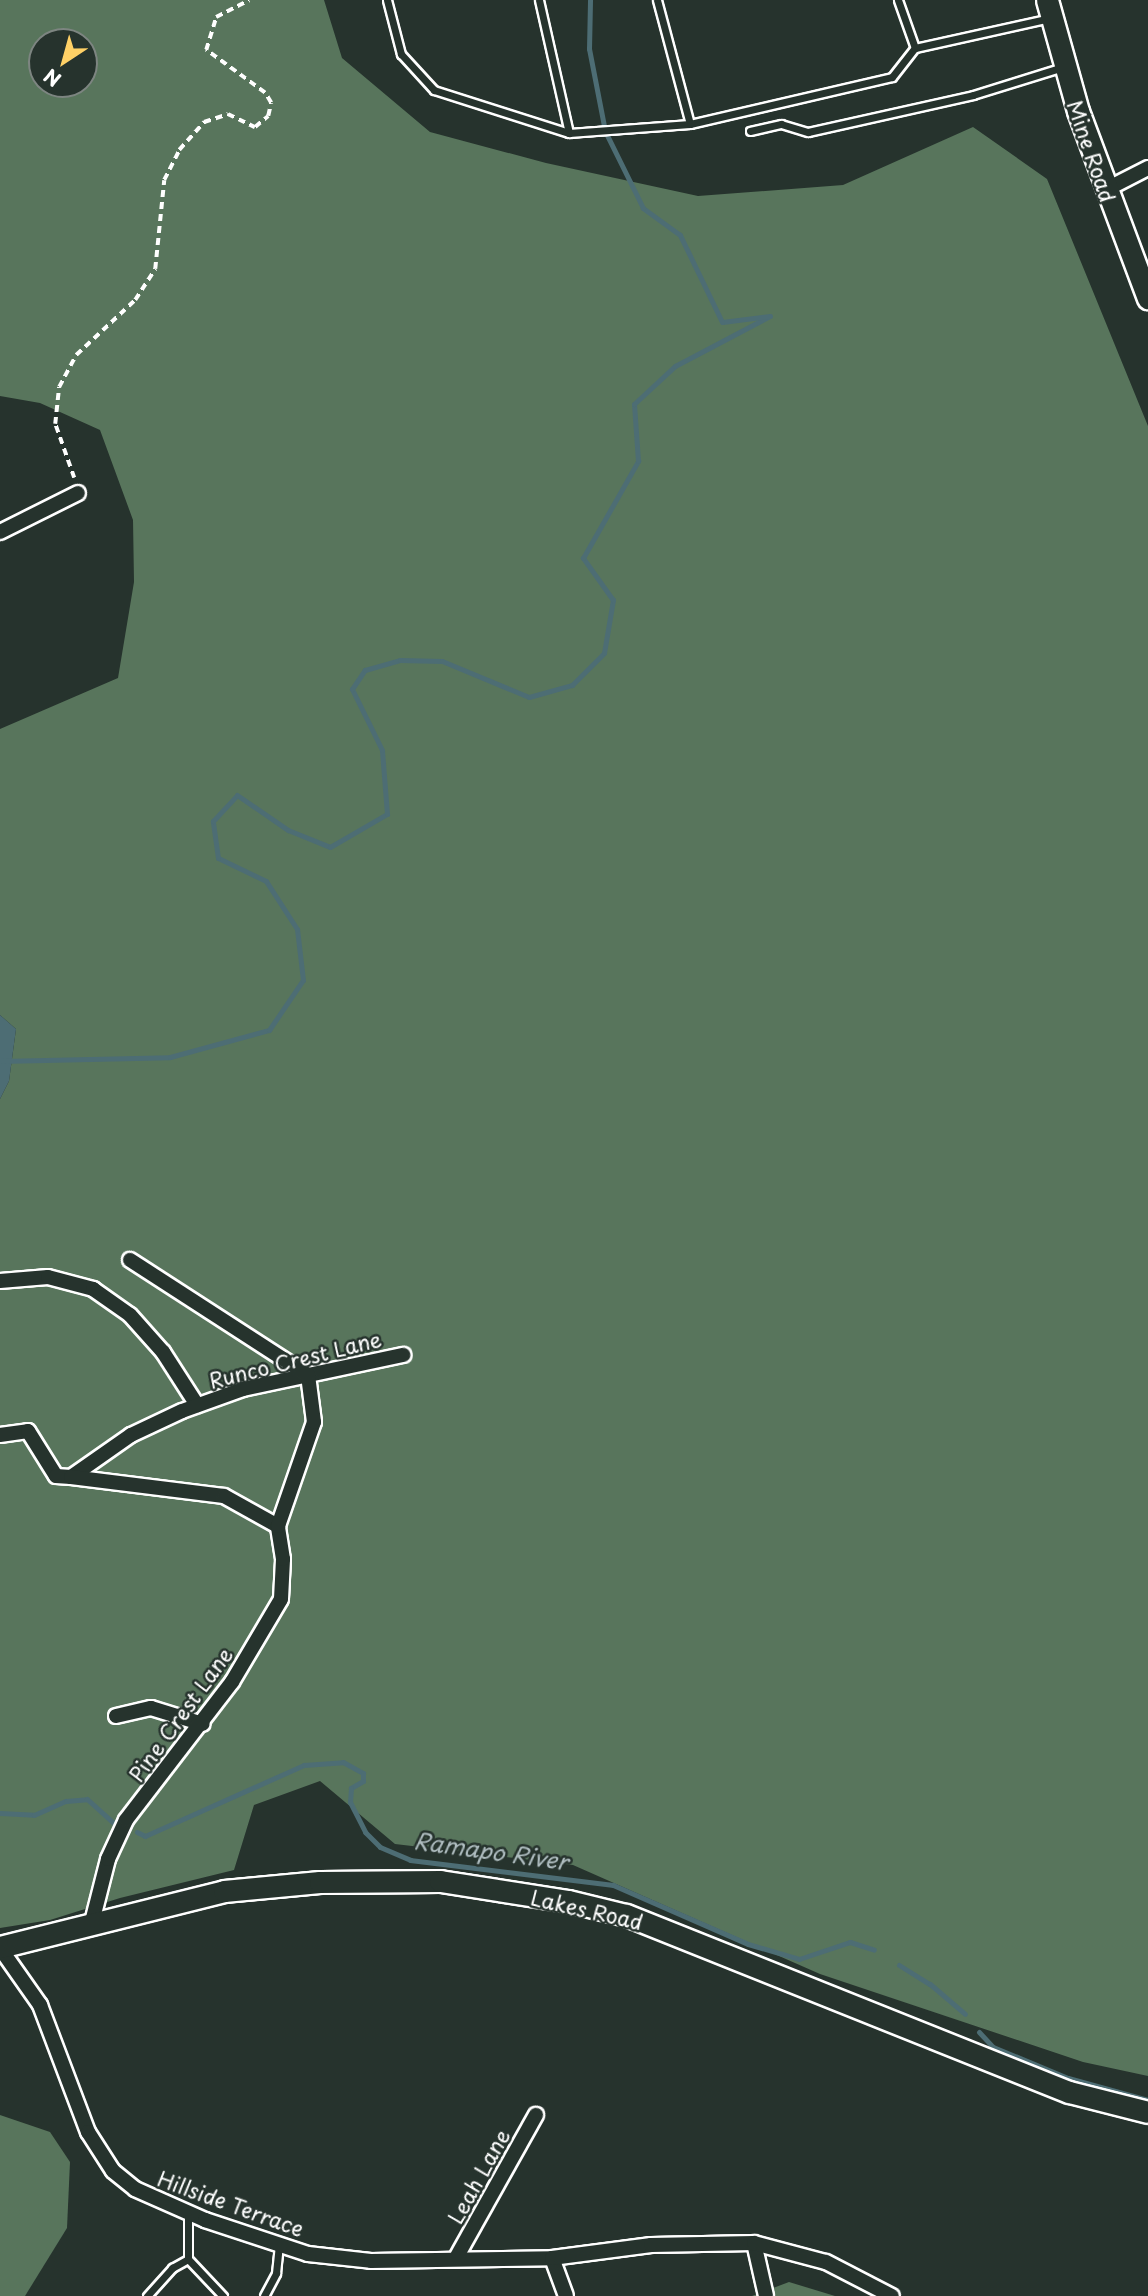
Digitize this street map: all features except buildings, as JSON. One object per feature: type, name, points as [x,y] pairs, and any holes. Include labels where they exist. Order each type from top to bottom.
[{"type":"main road","name":"Mine Road","points":[[1049,9],[1064,66],[1105,190],[1148,298]]},
{"type":"main road","name":"Lakes Road","points":[[0,1948],[92,1922],[224,1891],[320,1882],[440,1881],[568,1901],[626,1915],[713,1946],[1069,2092],[1148,2112]]},
{"type":"street","points":[[1105,190],[1148,168]]},
{"type":"street","points":[[0,532],[78,493]]},
{"type":"street","points":[[0,1435],[28,1431],[56,1476],[224,1496],[278,1526],[314,1422],[308,1375],[130,1260]]},
{"type":"street","name":"Runco Crest Lane","points":[[0,1281],[48,1277],[93,1289],[130,1315],[155,1342],[197,1405]]},
{"type":"street","name":"Runco Crest Lane","points":[[71,1477],[131,1435],[197,1405],[243,1389],[403,1355]]},
{"type":"street","name":"Pine Crest Lane","points":[[92,1922],[108,1859],[126,1821],[203,1724],[263,1633],[281,1599],[283,1559],[278,1526]]},
{"type":"street","points":[[116,1716],[151,1708],[203,1724]]},
{"type":"street","name":"Hillside Terrace","points":[[0,1948],[40,2006],[88,2132],[113,2171],[135,2189],[188,2213],[308,2254],[371,2261],[552,2258],[651,2245],[754,2243],[826,2262],[892,2296]]},
{"type":"street","name":"Leah Lane","points":[[456,2258],[536,2115]]},
{"type":"street","points":[[754,2243],[766,2296]]},
{"type":"street","points":[[552,2258],[566,2296]]},
{"type":"lane","points":[[387,0],[401,54],[434,90],[569,133],[690,124],[892,77],[915,48],[1049,9]]},
{"type":"lane","points":[[539,0],[569,133]]},
{"type":"lane","points":[[657,0],[690,124]]},
{"type":"lane","points":[[898,0],[915,48]]},
{"type":"lane","points":[[750,131],[782,124],[808,132],[973,95],[1064,66]]},
{"type":"lane","points":[[188,2213],[188,2259],[223,2296]]},
{"type":"lane","points":[[264,2296],[276,2273],[279,2244]]},
{"type":"lane","points":[[147,2296],[172,2268],[188,2259]]},
{"type":"path","points":[[78,493],[55,424],[59,387],[76,355],[135,300],[155,269],[164,223],[164,180],[179,150],[205,122],[228,114],[255,127],[268,116],[271,103],[265,93],[206,50],[216,17],[249,0]]},
{"type":"green space","points":[[0,0],[324,0],[342,58],[430,132],[546,163],[698,196],[843,185],[973,127],[1047,179],[1148,426],[1148,2076],[1083,2062],[820,1974],[573,1865],[395,1844],[320,1781],[254,1805],[234,1870],[120,1898],[50,1920],[0,1928],[0,1099],[9,1081],[16,1029],[0,1015],[0,729],[118,678],[134,582],[133,520],[100,430],[40,403],[0,396]]},
{"type":"green space","points":[[0,2115],[50,2132],[70,2162],[67,2228],[25,2296],[0,2296]]},
{"type":"green space","points":[[789,2282],[835,2296],[752,2296]]},
{"type":"water","points":[[0,1015],[16,1029],[9,1081],[0,1099]]},
{"type":"waterway","points":[[0,1061],[170,1057],[269,1030],[303,980],[297,929],[266,881],[218,858],[213,821],[237,795],[288,830],[330,847],[387,814],[382,750],[352,689],[365,670],[400,660],[442,661],[529,697],[572,685],[604,653],[613,600],[583,558],[638,461],[634,404],[675,366],[770,316],[722,322],[680,235],[643,208],[605,131],[589,49],[590,0]]},
{"type":"waterway","name":"Ramapo River","points":[[137,1832],[145,1836],[304,1765],[343,1762],[363,1773],[363,1781],[351,1788],[350,1802],[365,1832],[380,1847],[410,1860],[613,1885],[748,1944],[799,1959],[850,1942],[874,1950]]},
{"type":"waterway","name":"Ramapo River","points":[[0,1813],[34,1815],[66,1801],[87,1799],[114,1823]]},
{"type":"waterway","name":"Ramapo River","points":[[899,1965],[930,1984],[965,2014]]},
{"type":"waterway","name":"Ramapo River","points":[[979,2032],[993,2047],[1068,2078],[1148,2100]]}]
